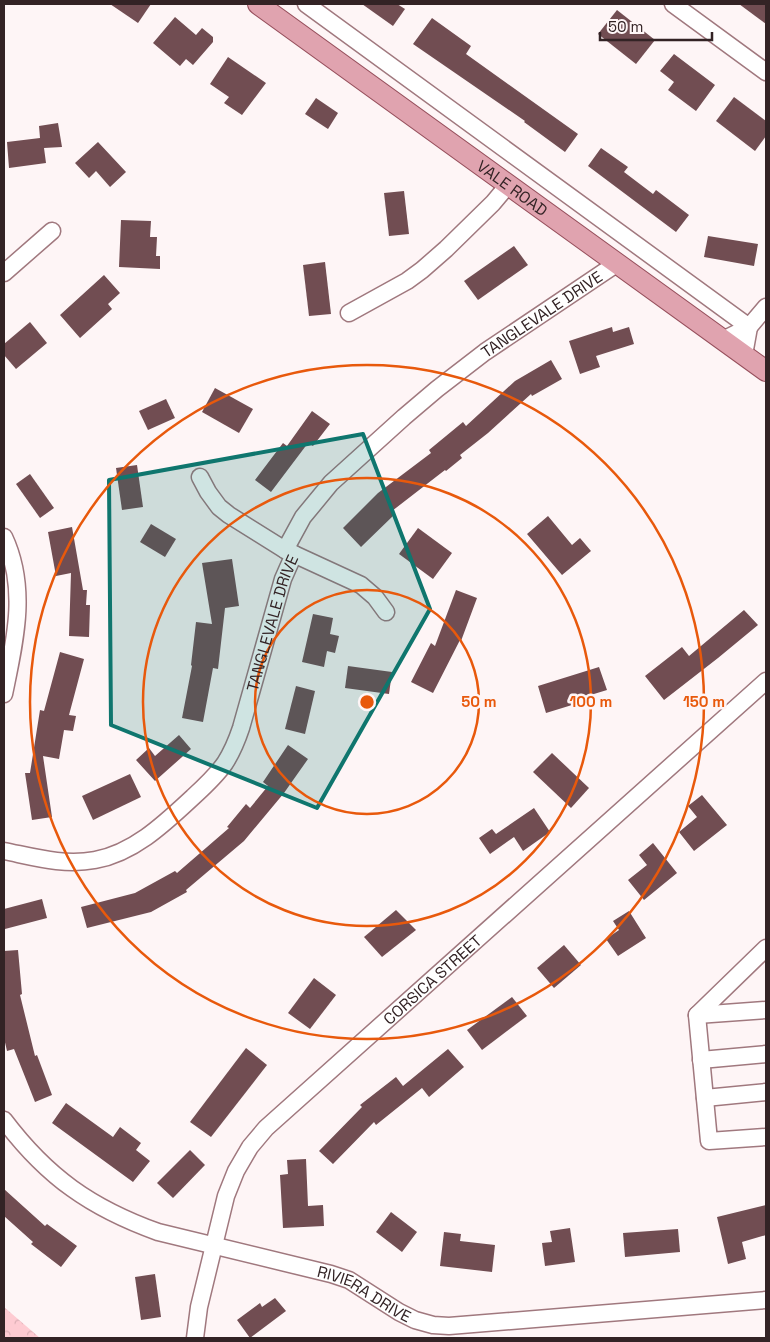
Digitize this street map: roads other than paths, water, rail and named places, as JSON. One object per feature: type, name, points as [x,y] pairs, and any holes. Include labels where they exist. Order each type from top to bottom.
[{"type":"main road","name":"VALE ROAD","points":[[258,4],[766,371]]},
{"type":"street","points":[[306,4],[748,327]]},
{"type":"street","points":[[673,4],[766,72]]},
{"type":"street","points":[[349,313],[407,281],[422,270],[493,203],[508,185]]},
{"type":"street","points":[[4,272],[52,231]]},
{"type":"street","name":"TANGLEVALE DRIVE","points":[[4,851],[74,863],[96,860],[117,854],[135,845],[152,833],[210,781],[224,764],[235,745],[241,728],[289,552],[303,517],[331,483],[437,389],[485,352],[616,264]]},
{"type":"street","points":[[723,340],[748,327],[766,307]]},
{"type":"street","points":[[744,354],[748,327]]},
{"type":"street","points":[[200,477],[218,506],[229,515],[289,552],[361,585],[386,612]]},
{"type":"street","points":[[4,537],[16,570],[19,593],[18,617],[4,694]]},
{"type":"street","name":"CORSICA STREET","points":[[195,1338],[199,1307],[226,1196],[236,1171],[250,1148],[266,1128],[766,681]]},
{"type":"street","points":[[697,1015],[758,962],[766,948]]},
{"type":"street","points":[[697,1015],[766,1010]]},
{"type":"street","points":[[697,1015],[709,1141],[766,1137]]},
{"type":"street","points":[[701,1060],[766,1054]]},
{"type":"street","points":[[704,1098],[766,1092]]},
{"type":"street","name":"RIVIERA DRIVE","points":[[4,1120],[24,1146],[47,1170],[73,1191],[103,1210],[131,1223],[158,1232],[349,1280],[399,1312],[415,1320],[433,1325],[449,1326],[766,1300]]}]
